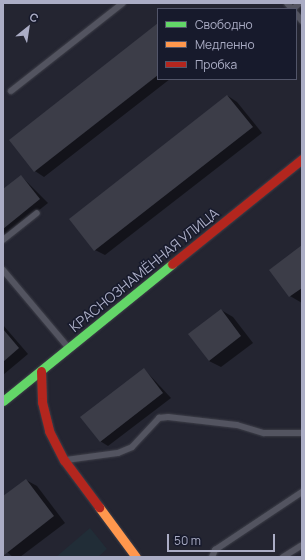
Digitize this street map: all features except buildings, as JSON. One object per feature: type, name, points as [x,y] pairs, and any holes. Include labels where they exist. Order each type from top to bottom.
[{"type":"main road","name":"КРАСНОЗНАМЁННАЯ УЛИЦА","points":[[3,401],[302,159]]},
{"type":"main road","points":[[41,371],[44,409],[49,431],[64,460],[136,557]]},
{"type":"lane","points":[[11,91],[123,3]]},
{"type":"lane","points":[[3,240],[37,213]]},
{"type":"lane","points":[[3,270],[69,348]]},
{"type":"lane","points":[[64,460],[125,450],[159,418],[168,417],[237,425],[264,433],[302,433]]},
{"type":"lane","points":[[212,557],[215,550],[302,492]]},
{"type":"lane","points":[[283,557],[302,545]]},
{"type":"shaded area","points":[[90,528],[107,549],[98,557],[56,557]]},
{"type":"traffic: fast","points":[[3,401],[172,264]]},
{"type":"traffic: slow","points":[[99,507],[136,557]]},
{"type":"traffic: jam","points":[[172,264],[302,159]]},
{"type":"traffic: jam","points":[[41,371],[42,402],[49,431],[64,460],[99,507]]}]
